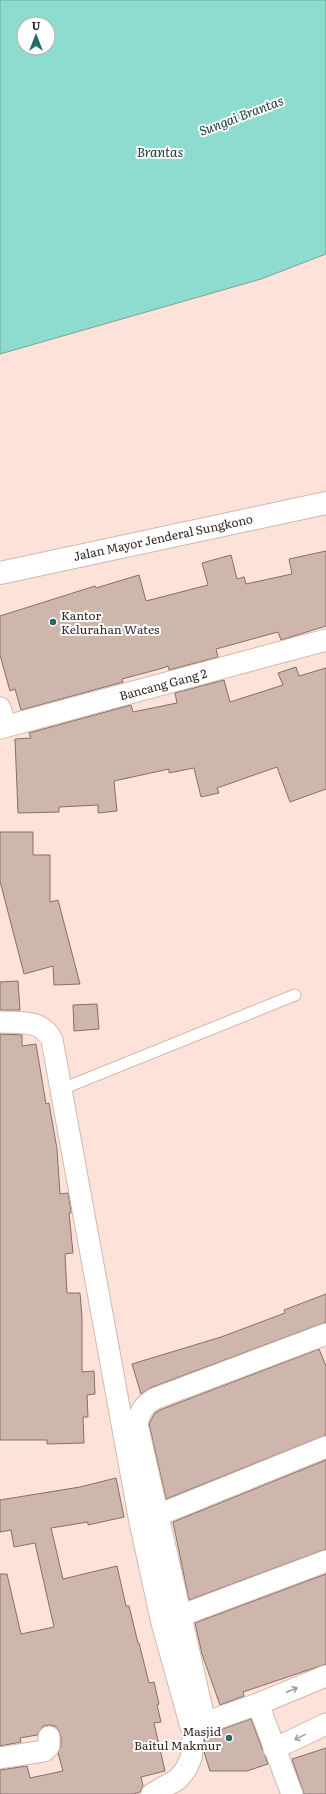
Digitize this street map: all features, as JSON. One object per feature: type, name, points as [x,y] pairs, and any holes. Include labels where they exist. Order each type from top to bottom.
[{"type":"main road","name":"Jalan Mayor Jenderal Sungkono","points":[[0,572],[326,503]]},
{"type":"street","name":"Bancang Gang 2","points":[[2,720],[326,640]]},
{"type":"street","points":[[0,1022],[34,1024],[42,1026],[48,1032],[52,1040],[149,1519],[182,1615],[204,1718],[206,1721],[210,1721],[258,1704],[326,1676]]},
{"type":"street","points":[[152,1794],[178,1779],[191,1758],[193,1734],[162,1623],[137,1424],[141,1411],[145,1404],[154,1399],[326,1334]]},
{"type":"street","points":[[149,1519],[326,1447]]},
{"type":"street","points":[[162,1623],[326,1561]]},
{"type":"street","points":[[258,1704],[274,1749],[287,1793]]},
{"type":"street","points":[[274,1749],[326,1724]]},
{"type":"street","points":[[0,1758],[44,1751],[49,1746],[49,1737]]},
{"type":"lane","points":[[62,1089],[295,995]]},
{"type":"water","name":"Brantas","points":[[0,0],[326,0],[326,254],[261,279],[0,354]]},
{"type":"building","points":[[326,551],[326,626],[281,640],[278,632],[216,649],[218,657],[169,670],[168,666],[122,679],[123,682],[21,710],[15,689],[10,691],[0,655],[0,616],[95,586],[96,588],[139,575],[146,601],[208,585],[202,563],[231,555],[237,579],[244,577],[246,584],[292,574],[289,559]]},
{"type":"building","points":[[296,667],[299,676],[326,668],[326,789],[290,802],[277,767],[217,788],[219,793],[201,797],[194,768],[169,773],[169,769],[114,781],[117,811],[98,813],[98,805],[59,807],[59,812],[18,813],[15,739],[31,738],[29,733],[131,705],[133,712],[177,703],[175,693],[224,680],[230,702],[283,685],[278,673]]},
{"type":"building","points":[[0,832],[33,832],[33,855],[50,855],[50,902],[58,900],[80,984],[54,985],[53,966],[24,974],[0,881]]},
{"type":"building","points":[[18,981],[20,1010],[0,1010],[0,982]]},
{"type":"building","points":[[97,1004],[99,1029],[74,1031],[73,1005]]},
{"type":"building","points":[[0,1034],[22,1035],[22,1046],[36,1044],[46,1104],[49,1103],[57,1149],[60,1194],[68,1193],[71,1211],[71,1213],[69,1213],[73,1253],[65,1254],[67,1293],[80,1293],[82,1317],[82,1372],[94,1371],[95,1394],[87,1395],[88,1417],[83,1417],[84,1443],[47,1444],[47,1440],[0,1440]]},
{"type":"building","points":[[326,1294],[326,1322],[150,1388],[141,1394],[132,1364],[221,1337],[285,1313],[284,1310]]},
{"type":"building","points":[[319,1349],[326,1366],[326,1435],[166,1499],[149,1424],[155,1413]]},
{"type":"building","points":[[326,1460],[326,1549],[189,1600],[173,1522]]},
{"type":"building","points":[[116,1478],[124,1517],[88,1525],[88,1522],[51,1528],[63,1579],[117,1566],[126,1606],[129,1606],[149,1683],[154,1682],[161,1722],[154,1723],[165,1771],[141,1777],[143,1786],[140,1792],[134,1794],[0,1794],[0,1770],[27,1766],[30,1778],[63,1771],[58,1753],[61,1746],[61,1737],[55,1726],[43,1726],[37,1735],[20,1738],[21,1742],[0,1746],[0,1574],[7,1574],[21,1634],[54,1627],[35,1543],[14,1547],[11,1530],[0,1532],[0,1500],[80,1487]]},
{"type":"building","points":[[326,1574],[326,1664],[243,1692],[244,1696],[220,1705],[202,1654],[195,1623]]},
{"type":"building","points":[[251,1719],[268,1764],[247,1771],[210,1771],[204,1752],[205,1732],[214,1732]]},
{"type":"building","points":[[326,1748],[326,1794],[304,1794],[292,1759]]},
{"type":"place","name":"Kantor Kelurahan Wates","points":[[53,622]]},
{"type":"place","name":"Masjid Baitul Makmur","points":[[229,1738]]},
{"type":"water label","name":"Sungai Brantas","points":[[241,115]]}]
